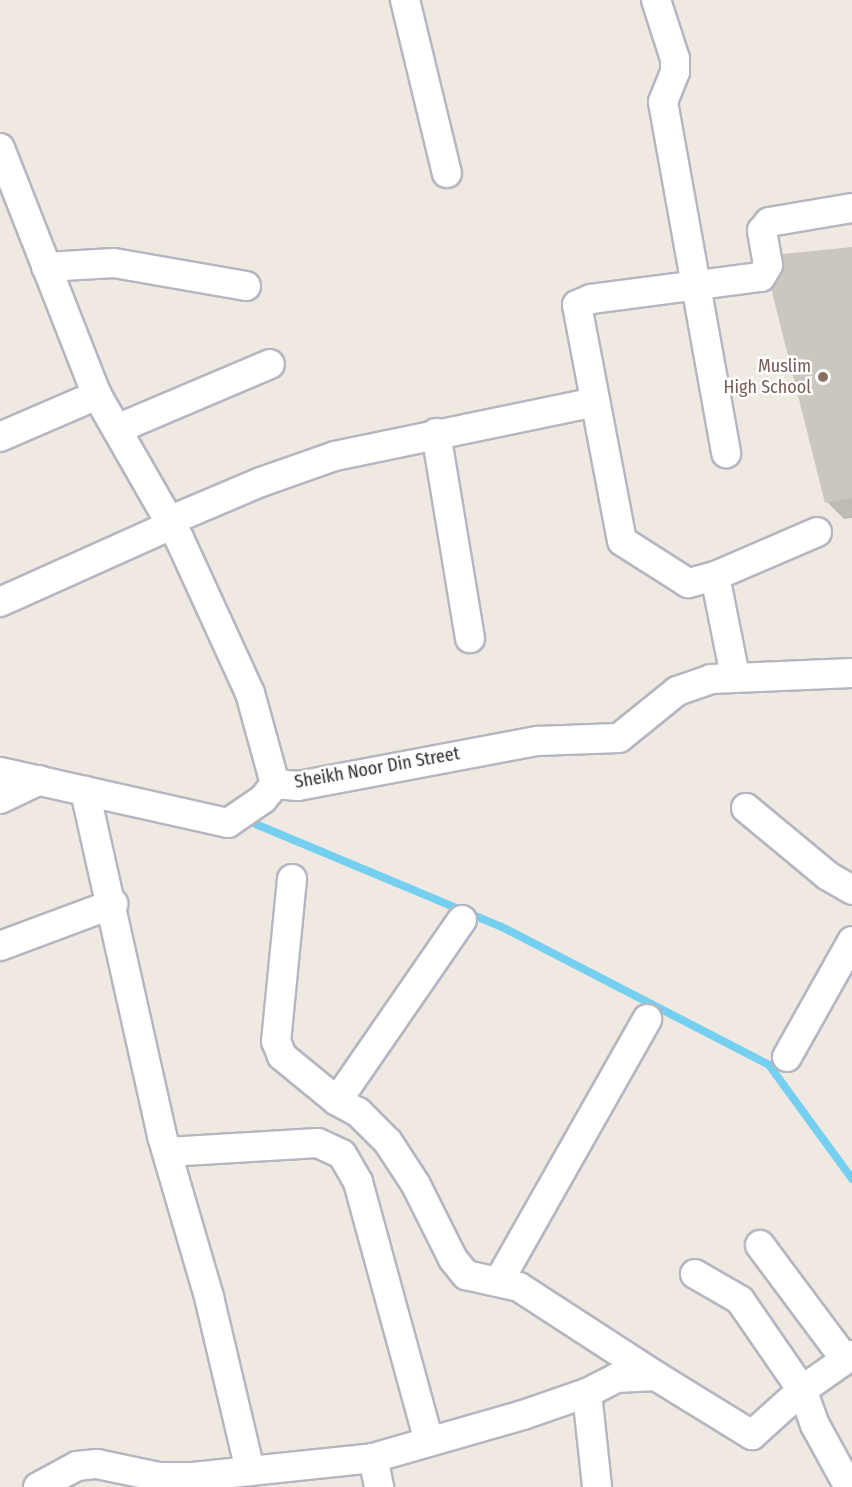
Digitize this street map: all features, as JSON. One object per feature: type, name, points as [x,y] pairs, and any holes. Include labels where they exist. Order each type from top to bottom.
[{"type":"street","points":[[405,0],[447,173]]},
{"type":"street","points":[[656,0],[675,59],[675,72],[663,102],[726,453]]},
{"type":"street","name":"Sheikh Noor Din Street","points":[[0,148],[97,395],[170,523],[250,693],[269,792],[537,741],[619,738],[677,691],[735,676],[852,673]]},
{"type":"street","points":[[817,532],[715,576],[687,583],[622,541],[577,305],[591,299],[761,277],[768,265],[762,231],[769,222],[852,208]]},
{"type":"street","points":[[46,267],[114,264],[246,286]]},
{"type":"street","points":[[117,429],[270,364]]},
{"type":"street","points":[[0,438],[97,395]]},
{"type":"street","points":[[0,602],[261,482],[335,456],[436,433],[595,402]]},
{"type":"street","points":[[436,433],[470,638]]},
{"type":"street","points":[[715,576],[735,676]]},
{"type":"street","points":[[0,772],[228,823],[269,792]]},
{"type":"street","points":[[0,800],[40,780]]},
{"type":"street","points":[[85,791],[113,904],[167,1152],[209,1297],[250,1471]]},
{"type":"street","points":[[746,808],[828,876],[852,890]]},
{"type":"street","points":[[292,879],[276,1041],[282,1056],[337,1101],[358,1112],[388,1142],[416,1185],[453,1259],[466,1275],[519,1287],[752,1435],[802,1390],[848,1357],[760,1245]]},
{"type":"street","points":[[0,946],[113,904]]},
{"type":"street","points":[[337,1101],[462,921]]},
{"type":"street","points":[[787,1057],[852,941]]},
{"type":"street","points":[[499,1281],[647,1019]]},
{"type":"street","points":[[167,1152],[318,1143],[342,1154],[358,1182],[429,1441]]},
{"type":"street","points":[[695,1274],[740,1300],[802,1390],[815,1425],[849,1487]]},
{"type":"street","points":[[38,1487],[77,1466],[97,1464],[159,1477],[250,1471],[373,1458],[587,1393],[616,1378],[656,1376]]},
{"type":"street","points":[[587,1393],[597,1487]]},
{"type":"street","points":[[373,1458],[379,1487]]},
{"type":"building","name":"Muslim High School","points":[[852,247],[852,498],[825,503],[763,256]]},
{"type":"waterway","points":[[246,820],[502,927],[769,1065],[852,1179]]},
{"type":"place","name":"Muslim High School","points":[[823,377]]}]
